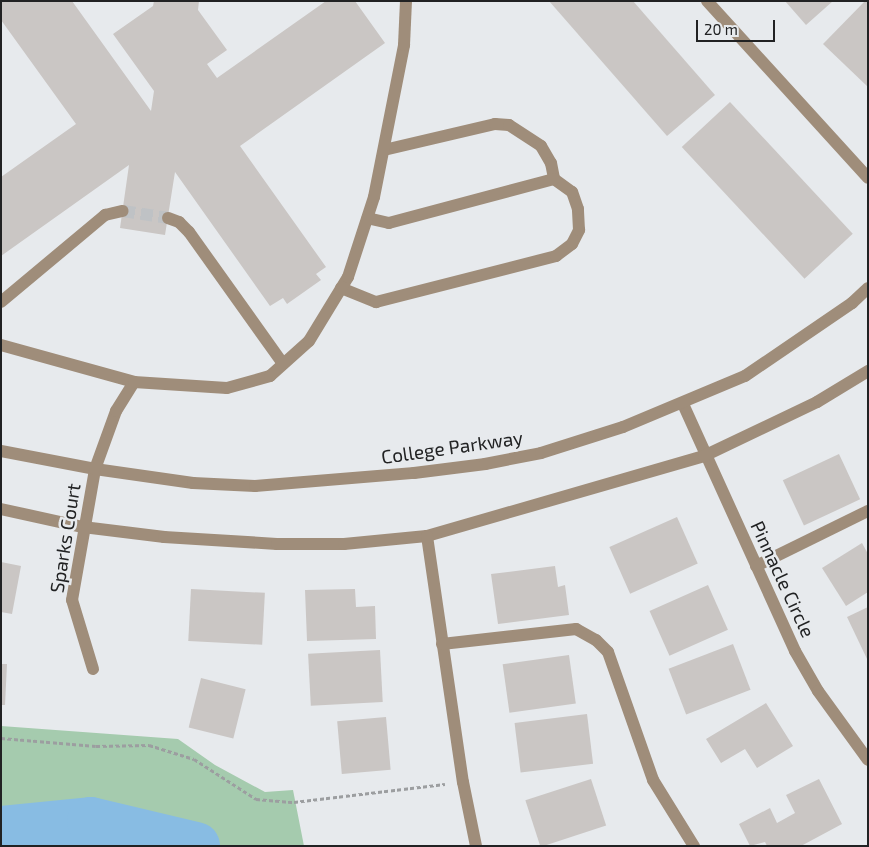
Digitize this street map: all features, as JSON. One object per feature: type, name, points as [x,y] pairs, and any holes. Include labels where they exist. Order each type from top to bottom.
[{"type":"street","points":[[1,344],[134,382],[227,388],[270,376],[309,341],[348,277],[368,218],[384,150],[404,45],[406,1]]},
{"type":"street","points":[[707,1],[868,178]]},
{"type":"street","points":[[340,288],[376,302],[556,256],[572,244],[578,230],[578,209],[572,192],[554,179],[551,163],[541,146],[509,125],[495,124],[384,150]]},
{"type":"street","points":[[368,218],[389,223],[554,179]]},
{"type":"street","points":[[1,302],[105,215],[122,211]]},
{"type":"street","points":[[168,218],[179,222],[189,232],[283,364]]},
{"type":"street","name":"College Parkway","points":[[1,451],[95,469],[193,483],[255,486],[414,473],[541,453],[683,404],[746,376],[844,309],[868,288]]},
{"type":"street","points":[[1,509],[83,527],[164,537],[277,544],[344,544],[427,536],[704,456],[817,402],[868,371]]},
{"type":"street","name":"Sparks Court","points":[[93,669],[72,600],[83,527],[95,469],[116,411],[134,382]]},
{"type":"street","name":"Pinnacle Circle","points":[[683,404],[704,456],[818,691],[868,760]]},
{"type":"street","points":[[756,566],[868,511]]},
{"type":"street","points":[[427,536],[463,782],[476,846]]},
{"type":"street","points":[[442,644],[576,630],[596,640],[608,652],[653,780],[694,846]]},
{"type":"path","points":[[1,738],[96,746],[149,745],[194,760],[256,799],[294,802],[463,782]]},
{"type":"green space","points":[[1,726],[178,739],[215,765],[265,792],[293,790],[304,846],[1,846]]},
{"type":"building","points":[[1,1],[72,1],[151,111],[154,91],[113,34],[153,6],[154,1],[199,1],[198,10],[227,50],[207,64],[217,78],[326,1],[355,1],[385,43],[240,146],[326,267],[316,274],[321,280],[287,304],[283,298],[270,306],[175,172],[165,235],[120,228],[129,165],[1,256],[1,177],[76,124],[1,20]]},
{"type":"building","points":[[549,1],[633,1],[715,95],[667,136]]},
{"type":"building","points":[[785,1],[833,1],[806,25]]},
{"type":"building","points":[[865,1],[868,1],[868,87],[823,44]]},
{"type":"building","points":[[730,102],[853,234],[804,279],[682,147]]},
{"type":"building","points":[[839,454],[860,499],[804,526],[783,480]]},
{"type":"building","points":[[677,517],[698,564],[630,594],[609,547]]},
{"type":"building","points":[[862,543],[868,554],[868,592],[846,606],[822,568]]},
{"type":"building","points":[[1,562],[21,566],[12,614],[1,612]]},
{"type":"building","points":[[555,566],[558,587],[565,585],[569,615],[498,624],[491,574]]},
{"type":"building","points":[[708,585],[728,630],[669,656],[650,611]]},
{"type":"building","points":[[191,589],[265,593],[262,645],[188,641]]},
{"type":"building","points":[[355,589],[356,607],[375,606],[376,639],[307,641],[305,590]]},
{"type":"building","points":[[868,607],[868,661],[847,617]]},
{"type":"building","points":[[733,644],[751,690],[686,714],[669,669]]},
{"type":"building","points":[[380,650],[383,702],[311,706],[308,654]]},
{"type":"building","points":[[569,655],[576,704],[509,713],[503,664]]},
{"type":"building","points":[[1,664],[7,664],[5,705],[1,705]]},
{"type":"building","points":[[201,678],[246,689],[233,739],[189,727]]},
{"type":"building","points":[[766,703],[793,746],[757,768],[745,749],[721,763],[706,739]]},
{"type":"building","points":[[587,714],[593,764],[521,773],[515,723]]},
{"type":"building","points":[[386,717],[391,770],[342,774],[337,721]]},
{"type":"building","points":[[591,779],[606,826],[540,846],[525,800]]},
{"type":"building","points":[[819,779],[842,824],[801,846],[767,846],[765,842],[750,846],[739,824],[770,808],[777,823],[795,813],[786,795]]},
{"type":"waterway","points":[[1,830],[91,821],[196,846]]},
{"type":"tunnel","points":[[123,211],[168,218]]}]
